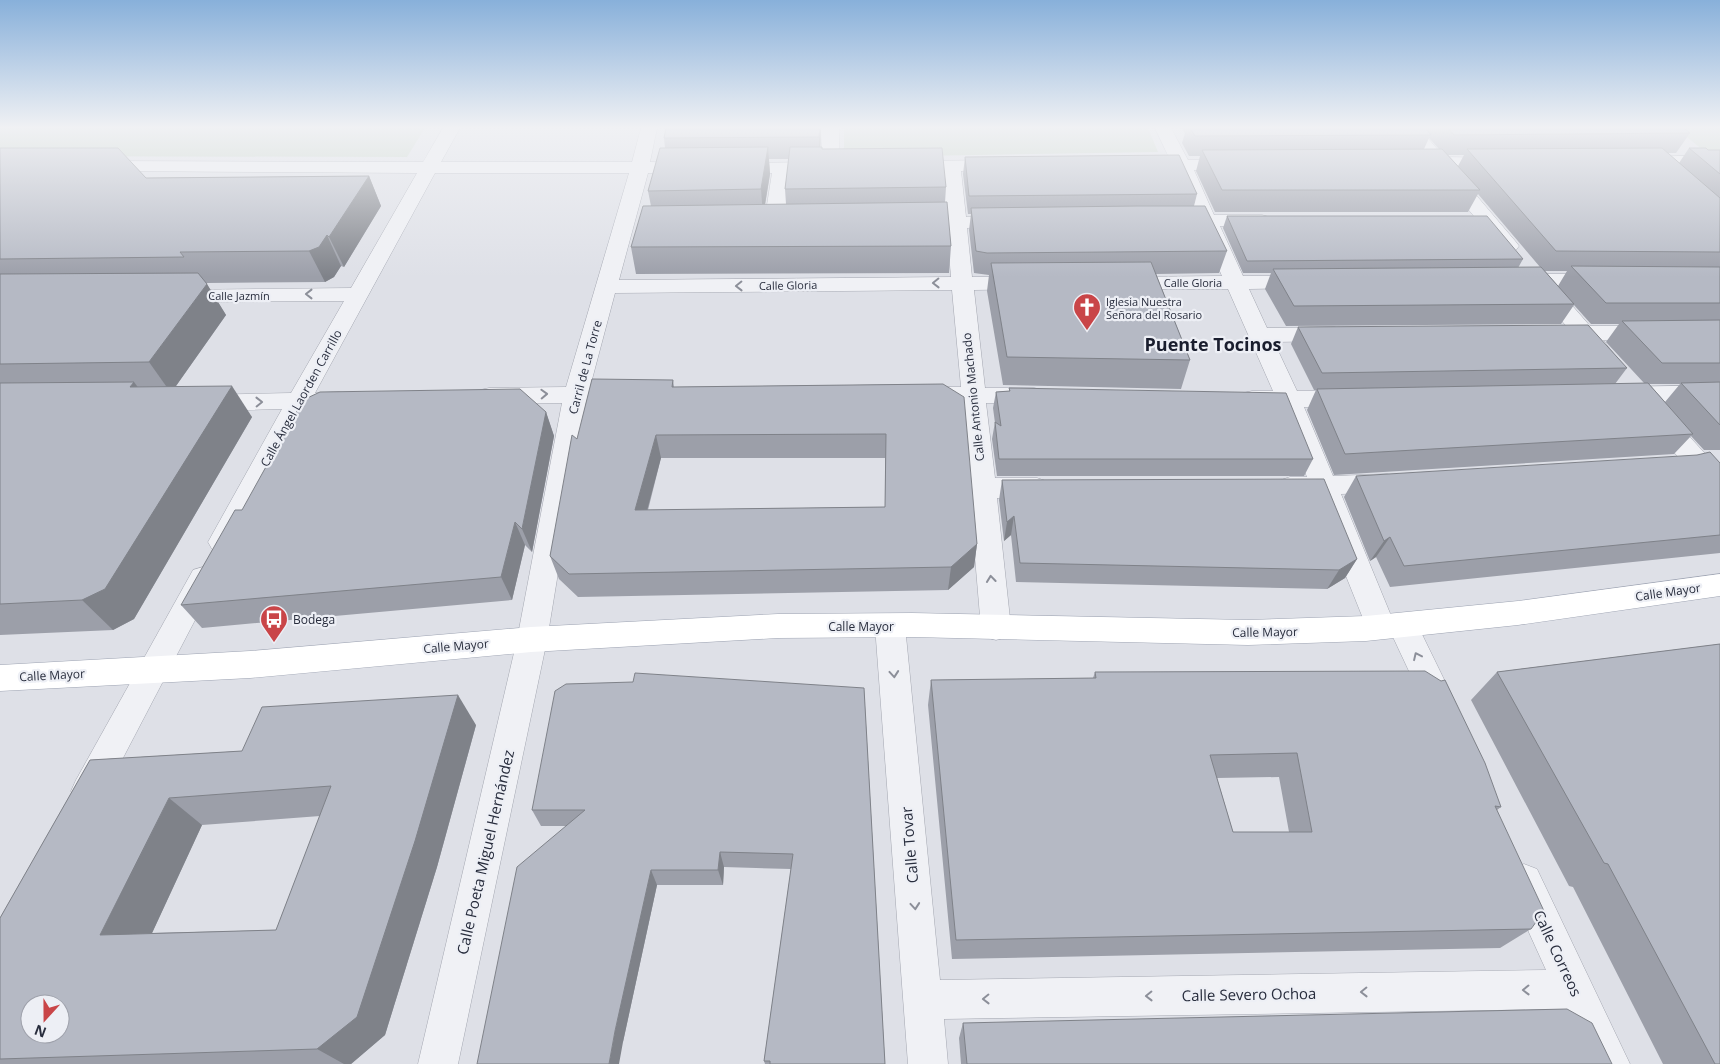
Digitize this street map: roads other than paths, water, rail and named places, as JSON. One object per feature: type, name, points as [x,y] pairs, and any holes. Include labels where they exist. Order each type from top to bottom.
[{"type":"main road","name":"Calle Mayor","points":[[0,678],[286,662],[446,646],[785,626],[1248,632],[1392,627],[1720,585]]},
{"type":"street","name":"Calle Ángel Laorden Carrillo","points":[[72,819],[298,402],[424,178]]},
{"type":"street","name":"Carril de La Torre","points":[[532,640],[576,394],[606,287],[634,226],[639,178]]},
{"type":"street","points":[[754,225],[783,224],[782,178]]},
{"type":"street","name":"Calle Antonio Machado","points":[[952,178],[996,628]]},
{"type":"street","points":[[1188,178],[1289,400],[1324,487],[1392,627],[1453,732]]},
{"type":"street","points":[[1450,178],[1478,220],[1536,279],[1638,394],[1708,461],[1720,487]]},
{"type":"street","points":[[1674,178],[1678,181]]},
{"type":"street","points":[[1160,220],[1283,221]]},
{"type":"street","points":[[899,223],[1024,222]]},
{"type":"street","points":[[1497,280],[1623,280]]},
{"type":"street","name":"Calle Gloria","points":[[1104,283],[1322,282]]},
{"type":"street","name":"Calle Gloria","points":[[606,287],[1047,283]]},
{"type":"street","name":"Calle Jazmín","points":[[159,296],[358,294]]},
{"type":"street","points":[[1554,333],[1720,332]]},
{"type":"street","points":[[1259,334],[1357,334]]},
{"type":"street","points":[[1598,395],[1720,393]]},
{"type":"street","points":[[466,397],[645,394]]},
{"type":"street","points":[[903,395],[1059,396]]},
{"type":"street","points":[[1232,399],[1368,398]]},
{"type":"street","points":[[179,403],[357,400]]},
{"type":"street","points":[[1667,466],[1708,461]]},
{"type":"street","points":[[1266,487],[1324,487],[1412,482]]},
{"type":"street","points":[[982,488],[1060,488]]},
{"type":"street","name":"Calle Tovar","points":[[890,626],[928,1064]]},
{"type":"street","name":"Calle Poeta Miguel Hernández","points":[[438,1064],[532,640]]},
{"type":"street","name":"Calle Correos","points":[[1512,856],[1610,1064]]},
{"type":"street","name":"Calle Severo Ochoa","points":[[923,1000],[1575,989]]},
{"type":"place","name":"Iglesia Nuestra Señora del Rosario","points":[[1087,331]]},
{"type":"place","name":"Bodega","points":[[274,643]]},
{"type":"district","name":"Puente Tocinos","points":[[1213,344]]}]
